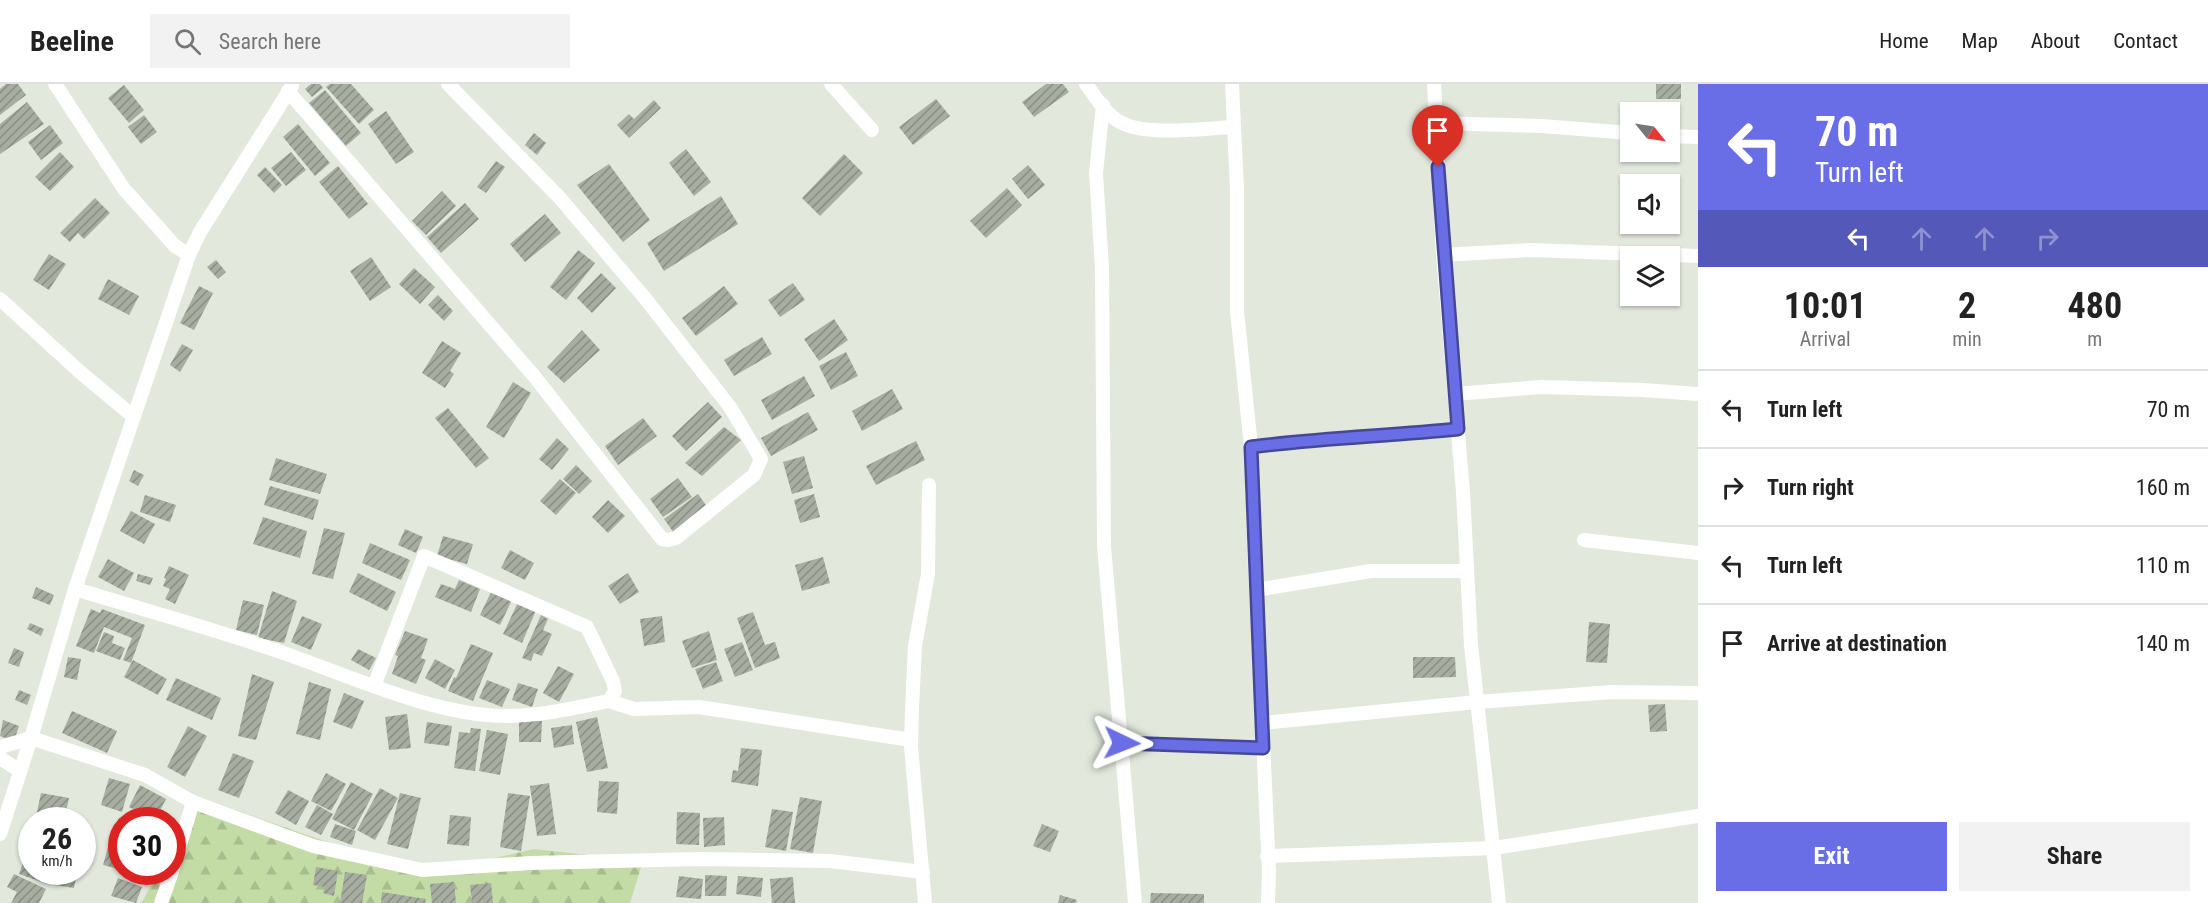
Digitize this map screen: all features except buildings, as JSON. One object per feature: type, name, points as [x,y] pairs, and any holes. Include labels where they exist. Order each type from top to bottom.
[{"type":"street","points":[[55,84],[124,189],[175,246],[189,255]]},
{"type":"street","points":[[0,834],[75,589],[189,255],[200,232],[290,87],[534,376],[662,539],[676,538],[754,475],[761,459],[730,407],[644,297],[559,197],[448,84]]},
{"type":"street","points":[[831,84],[872,130]]},
{"type":"street","points":[[1086,84],[1118,121],[1135,128],[1152,130],[1234,127]]},
{"type":"street","points":[[1232,84],[1237,189],[1237,311],[1251,447],[1268,903]]},
{"type":"street","points":[[1434,84],[1443,255],[1477,702],[1499,903]]},
{"type":"street","points":[[1102,105],[1096,173],[1102,268],[1104,546],[1135,903]]},
{"type":"street","points":[[1436,123],[1542,126],[1620,132]]},
{"type":"street","points":[[1680,136],[1698,137]]},
{"type":"street","points":[[1443,255],[1530,250],[1698,256]]},
{"type":"street","points":[[0,299],[80,372],[134,417]]},
{"type":"street","points":[[1455,394],[1541,387],[1698,394]]},
{"type":"street","points":[[1251,447],[1306,440],[1393,436],[1458,429]]},
{"type":"street","points":[[925,903],[911,740],[915,646],[928,574],[928,485]]},
{"type":"street","points":[[1584,540],[1698,552]]},
{"type":"street","points":[[374,686],[424,556],[587,627],[613,681],[615,691],[609,700]]},
{"type":"street","points":[[1256,590],[1371,571],[1467,571]]},
{"type":"street","points":[[75,589],[290,655],[374,686],[454,710],[505,716],[556,711],[609,700],[634,709],[699,707],[911,740]]},
{"type":"street","points":[[1262,723],[1477,702],[1612,692],[1698,693]]},
{"type":"street","points":[[0,747],[31,738],[145,775],[193,802],[313,846],[422,870],[530,863],[700,859],[830,861],[923,872]]},
{"type":"street","points":[[1122,743],[1263,748]]},
{"type":"street","points":[[0,758],[20,771]]},
{"type":"street","points":[[186,825],[193,802]]},
{"type":"street","points":[[1267,856],[1494,848],[1698,816]]},
{"type":"street","points":[[161,903],[167,885]]},
{"type":"green space","points":[[192,795],[422,875],[534,849],[643,861],[630,903],[142,903],[151,885],[186,885],[186,808]]},
{"type":"route","points":[[1122,743],[1263,748],[1251,447],[1306,440],[1393,436],[1458,429],[1438,167]]}]
